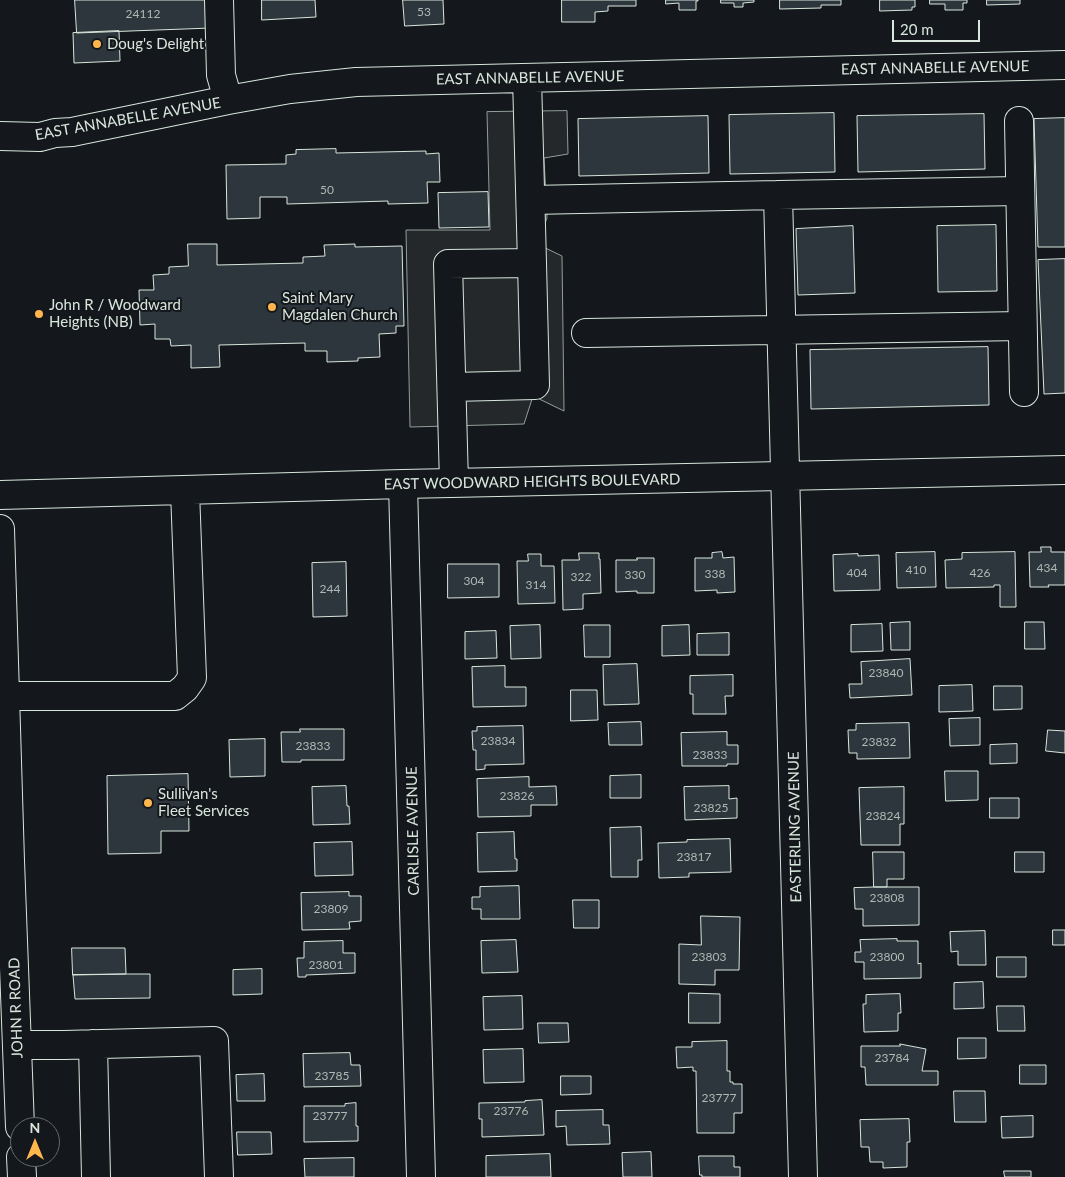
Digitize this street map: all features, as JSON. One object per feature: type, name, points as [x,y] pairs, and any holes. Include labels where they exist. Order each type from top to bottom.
[{"type":"street","points":[[219,0],[221,75],[228,100]]},
{"type":"street","name":"EAST ANNABELLE AVENUE","points":[[0,136],[40,138],[55,133],[72,132],[290,89],[356,82],[1065,65]]},
{"type":"street","points":[[452,388],[535,385],[527,78]]},
{"type":"street","points":[[1018,121],[1024,392]]},
{"type":"street","points":[[530,200],[1020,192]]},
{"type":"street","name":"EASTERLING AVENUE","points":[[778,195],[803,1177]]},
{"type":"street","points":[[454,483],[448,264],[532,263]]},
{"type":"street","points":[[586,334],[1022,326]]},
{"type":"street","name":"EAST WOODWARD HEIGHTS BOULEVARD","points":[[0,495],[403,484],[1065,470]]},
{"type":"street","name":"CARLISLE AVENUE","points":[[403,484],[422,1177]]},
{"type":"street","points":[[5,696],[175,696],[185,688],[192,678],[185,491]]},
{"type":"street","name":"JOHN R ROAD","points":[[0,529],[5,696],[5,861],[18,1045],[9,1079],[18,1117]]},
{"type":"street","points":[[18,1045],[214,1041],[218,1177]]},
{"type":"street","points":[[93,1044],[96,1177]]},
{"type":"shaded area","points":[[567,111],[568,154],[544,158],[547,218],[537,244],[562,256],[564,411],[533,396],[524,424],[410,427],[406,230],[490,230],[487,112]]},
{"type":"building","points":[[75,0],[210,0],[211,28],[77,33]]},
{"type":"building","points":[[262,0],[315,0],[316,17],[262,20]]},
{"type":"building","points":[[403,0],[443,0],[444,24],[405,26]]},
{"type":"building","points":[[562,0],[636,0],[636,6],[608,6],[608,11],[595,12],[595,22],[562,22]]},
{"type":"building","points":[[666,0],[698,1],[696,1],[696,10],[679,10],[679,3],[666,4]]},
{"type":"building","points":[[721,0],[754,0],[754,2],[743,3],[743,7],[734,7],[734,3],[721,3]]},
{"type":"building","points":[[780,0],[841,0],[841,5],[821,5],[821,8],[780,9]]},
{"type":"building","points":[[880,0],[915,0],[915,7],[912,7],[912,10],[880,11]]},
{"type":"building","points":[[930,0],[967,0],[967,3],[963,3],[963,10],[945,10],[945,4],[930,4]]},
{"type":"building","points":[[987,0],[1020,0],[1020,4],[987,5]]},
{"type":"building","points":[[119,31],[120,61],[74,63],[73,33]]},
{"type":"building","points":[[834,113],[835,172],[730,174],[729,115]]},
{"type":"building","points":[[984,114],[985,169],[858,172],[857,116]]},
{"type":"building","points":[[708,116],[709,173],[579,176],[578,119]]},
{"type":"building","points":[[1065,118],[1065,247],[1038,247],[1034,119]]},
{"type":"building","points":[[336,149],[336,153],[426,151],[426,154],[439,153],[440,182],[427,182],[428,203],[388,204],[388,201],[287,204],[287,197],[260,197],[260,218],[227,219],[226,165],[286,164],[286,155],[296,154],[296,150]]},
{"type":"building","points":[[488,192],[489,227],[439,228],[438,193]]},
{"type":"building","points":[[996,225],[997,291],[938,292],[937,226]]},
{"type":"building","points":[[853,226],[855,293],[798,295],[796,229]]},
{"type":"building","name":"Saint Mary Magdalen Church","points":[[188,244],[217,244],[217,265],[303,263],[303,257],[325,256],[324,245],[355,244],[355,247],[402,246],[404,326],[396,326],[396,333],[379,334],[380,357],[358,358],[358,361],[327,362],[327,351],[305,351],[305,343],[219,345],[220,367],[191,368],[191,345],[171,346],[170,339],[155,339],[155,324],[140,325],[139,290],[154,290],[153,275],[169,274],[169,267],[188,266]]},
{"type":"building","points":[[1065,259],[1065,393],[1044,394],[1038,260]]},
{"type":"building","points":[[988,347],[989,405],[811,409],[810,350]]},
{"type":"building","points":[[1041,547],[1051,547],[1051,552],[1065,552],[1065,585],[1030,587],[1029,552],[1041,552]]},
{"type":"building","points":[[722,552],[723,558],[734,557],[735,592],[717,593],[717,590],[695,591],[695,558],[712,558],[712,553]]},
{"type":"building","points":[[935,552],[936,587],[897,588],[896,553]]},
{"type":"building","points":[[1015,552],[1016,607],[1000,607],[1000,585],[994,585],[994,587],[946,588],[945,560],[962,559],[962,553]]},
{"type":"building","points":[[579,553],[599,553],[601,593],[583,594],[583,609],[563,610],[562,560],[579,560]]},
{"type":"building","points":[[528,554],[541,554],[541,566],[554,566],[555,603],[518,604],[517,561],[528,561]]},
{"type":"building","points":[[858,554],[858,556],[879,555],[880,590],[834,591],[833,555]]},
{"type":"building","points":[[637,558],[654,558],[654,593],[637,593],[637,591],[616,592],[616,560],[637,560]]},
{"type":"building","points":[[346,562],[347,616],[313,617],[312,563]]},
{"type":"building","points":[[448,564],[499,564],[499,597],[448,598]]},
{"type":"building","points":[[910,622],[910,650],[891,650],[890,623]]},
{"type":"building","points":[[1025,622],[1044,622],[1045,649],[1025,649]]},
{"type":"building","points":[[882,624],[883,651],[851,652],[851,625]]},
{"type":"building","points":[[540,625],[541,658],[511,659],[510,626]]},
{"type":"building","points":[[584,625],[610,625],[610,657],[585,657]]},
{"type":"building","points":[[689,625],[690,655],[662,656],[662,626]]},
{"type":"building","points":[[496,631],[497,658],[465,659],[465,632]]},
{"type":"building","points":[[729,633],[729,655],[697,655],[697,634]]},
{"type":"building","points":[[910,659],[912,695],[850,698],[849,684],[862,684],[861,662]]},
{"type":"building","points":[[637,664],[639,704],[604,705],[603,665]]},
{"type":"building","points":[[505,666],[505,687],[526,687],[526,706],[473,707],[472,667]]},
{"type":"building","points":[[733,675],[733,696],[725,696],[726,714],[693,714],[693,694],[690,694],[690,676]]},
{"type":"building","points":[[972,685],[973,711],[939,712],[939,686]]},
{"type":"building","points":[[994,686],[1022,686],[1022,709],[994,710]]},
{"type":"building","points":[[571,690],[597,690],[598,720],[571,721]]},
{"type":"building","points":[[980,718],[980,745],[950,746],[949,719]]},
{"type":"building","points":[[641,722],[642,745],[609,745],[608,723]]},
{"type":"building","points":[[909,723],[910,758],[857,759],[857,753],[849,753],[848,730],[856,730],[856,724]]},
{"type":"building","points":[[523,726],[524,764],[485,765],[485,769],[476,770],[476,750],[473,750],[472,731],[477,731],[477,727]]},
{"type":"building","points":[[300,729],[344,729],[344,760],[282,762],[281,732],[300,732]]},
{"type":"building","points":[[1048,730],[1065,731],[1065,753],[1046,751]]},
{"type":"building","points":[[727,732],[727,745],[738,745],[738,764],[727,764],[727,766],[682,766],[681,733]]},
{"type":"building","points":[[265,739],[265,776],[230,777],[229,740]]},
{"type":"building","points":[[1017,744],[1017,763],[990,764],[990,745]]},
{"type":"building","points":[[945,771],[978,771],[978,800],[946,801]]},
{"type":"building","name":"Sullivan's Fleet Services","points":[[188,774],[189,831],[161,831],[161,853],[108,854],[107,776]]},
{"type":"building","points":[[641,775],[641,798],[610,798],[610,776]]},
{"type":"building","points":[[529,777],[529,787],[556,786],[557,805],[531,805],[531,816],[478,817],[477,779]]},
{"type":"building","points":[[346,786],[350,824],[313,825],[312,787]]},
{"type":"building","points":[[729,786],[729,799],[737,798],[737,818],[685,820],[684,787]]},
{"type":"building","points":[[904,787],[904,824],[900,824],[900,845],[861,845],[859,788]]},
{"type":"building","points":[[990,798],[1019,798],[1019,818],[990,818]]},
{"type":"building","points":[[641,827],[642,860],[638,860],[638,877],[611,877],[610,828]]},
{"type":"building","points":[[514,832],[517,871],[478,872],[477,833]]},
{"type":"building","points":[[730,839],[731,872],[689,873],[689,877],[659,878],[658,843]]},
{"type":"building","points":[[352,842],[353,875],[315,876],[314,843]]},
{"type":"building","points":[[873,852],[904,852],[904,879],[887,879],[887,887],[874,887]]},
{"type":"building","points":[[1015,852],[1044,852],[1044,872],[1015,872]]},
{"type":"building","points":[[519,886],[520,919],[481,919],[481,909],[472,909],[472,897],[480,897],[480,887]]},
{"type":"building","points":[[919,887],[919,925],[863,926],[863,909],[855,909],[854,888]]},
{"type":"building","points":[[349,892],[349,896],[361,896],[361,921],[349,922],[350,929],[302,930],[301,893]]},
{"type":"building","points":[[573,900],[599,900],[599,928],[574,928]]},
{"type":"building","points":[[701,916],[740,917],[739,970],[715,970],[715,985],[679,984],[679,944],[701,945]]},
{"type":"building","points":[[1053,930],[1065,930],[1065,945],[1053,945]]},
{"type":"building","points":[[985,931],[986,965],[958,965],[958,951],[951,952],[950,932]]},
{"type":"building","points":[[897,939],[897,941],[918,941],[918,964],[921,963],[921,978],[864,979],[864,962],[855,962],[855,952],[861,952],[860,940]]},
{"type":"building","points":[[516,940],[518,972],[482,973],[481,941]]},
{"type":"building","points":[[343,941],[343,953],[355,953],[355,973],[298,977],[297,958],[304,958],[304,942]]},
{"type":"building","points":[[72,948],[125,948],[126,974],[73,975]]},
{"type":"building","points":[[997,957],[1026,957],[1026,977],[997,977]]},
{"type":"building","points":[[262,969],[262,994],[233,995],[233,970]]},
{"type":"building","points":[[150,974],[150,998],[75,999],[73,975]]},
{"type":"building","points":[[983,982],[984,1008],[954,1009],[954,983]]},
{"type":"building","points":[[689,993],[720,994],[720,1023],[689,1023]]},
{"type":"building","points":[[900,994],[901,1013],[898,1013],[898,1031],[864,1032],[863,1004],[866,1004],[866,995]]},
{"type":"building","points":[[522,996],[523,1029],[484,1030],[483,997]]},
{"type":"building","points":[[997,1006],[1024,1006],[1025,1031],[998,1031]]},
{"type":"building","points":[[538,1023],[568,1023],[569,1042],[539,1043]]},
{"type":"building","points":[[958,1038],[986,1038],[986,1058],[958,1059]]},
{"type":"building","points":[[727,1041],[727,1071],[730,1071],[730,1082],[742,1084],[742,1113],[734,1113],[734,1133],[697,1133],[696,1071],[693,1071],[693,1067],[677,1068],[676,1047],[692,1047],[692,1042]]},
{"type":"building","points":[[900,1044],[926,1049],[922,1071],[938,1071],[938,1085],[866,1085],[865,1067],[861,1067],[861,1046],[900,1046]]},
{"type":"building","points":[[523,1049],[524,1082],[484,1083],[483,1050]]},
{"type":"building","points":[[350,1053],[351,1065],[360,1065],[361,1086],[304,1087],[303,1054]]},
{"type":"building","points":[[1020,1065],[1046,1065],[1046,1084],[1020,1084]]},
{"type":"building","points":[[264,1074],[265,1101],[237,1101],[236,1075]]},
{"type":"building","points":[[561,1076],[591,1076],[591,1094],[561,1095]]},
{"type":"building","points":[[954,1091],[985,1091],[986,1122],[955,1122]]},
{"type":"building","points":[[542,1100],[544,1135],[482,1137],[482,1119],[479,1119],[479,1103]]},
{"type":"building","points":[[356,1103],[358,1141],[304,1142],[304,1106],[345,1106],[345,1104]]},
{"type":"building","points":[[603,1110],[603,1125],[609,1125],[610,1144],[567,1145],[566,1126],[556,1127],[556,1111]]},
{"type":"building","points":[[1033,1116],[1033,1137],[1002,1138],[1001,1117]]},
{"type":"building","points":[[909,1119],[910,1142],[907,1142],[907,1167],[883,1168],[883,1162],[870,1162],[869,1147],[861,1147],[860,1120]]},
{"type":"building","points":[[237,1132],[271,1132],[272,1154],[238,1155]]},
{"type":"building","points":[[651,1152],[652,1177],[623,1177],[622,1153]]},
{"type":"building","points":[[550,1154],[551,1177],[486,1177],[486,1156]]},
{"type":"building","points":[[699,1156],[734,1156],[734,1167],[740,1167],[740,1177],[702,1177],[700,1175]]},
{"type":"building","points":[[354,1158],[354,1177],[305,1177],[304,1159]]},
{"type":"building","points":[[1004,1171],[1031,1171],[1031,1177],[1005,1177]]},
{"type":"place","name":"Doug's Delight","points":[[97,44]]},
{"type":"place","name":"Saint Mary Magdalen Church","points":[[272,307]]},
{"type":"place","name":"John R / Woodward Heights (NB)","points":[[39,314]]},
{"type":"place","name":"Sullivan's Fleet Services","points":[[148,803]]}]
